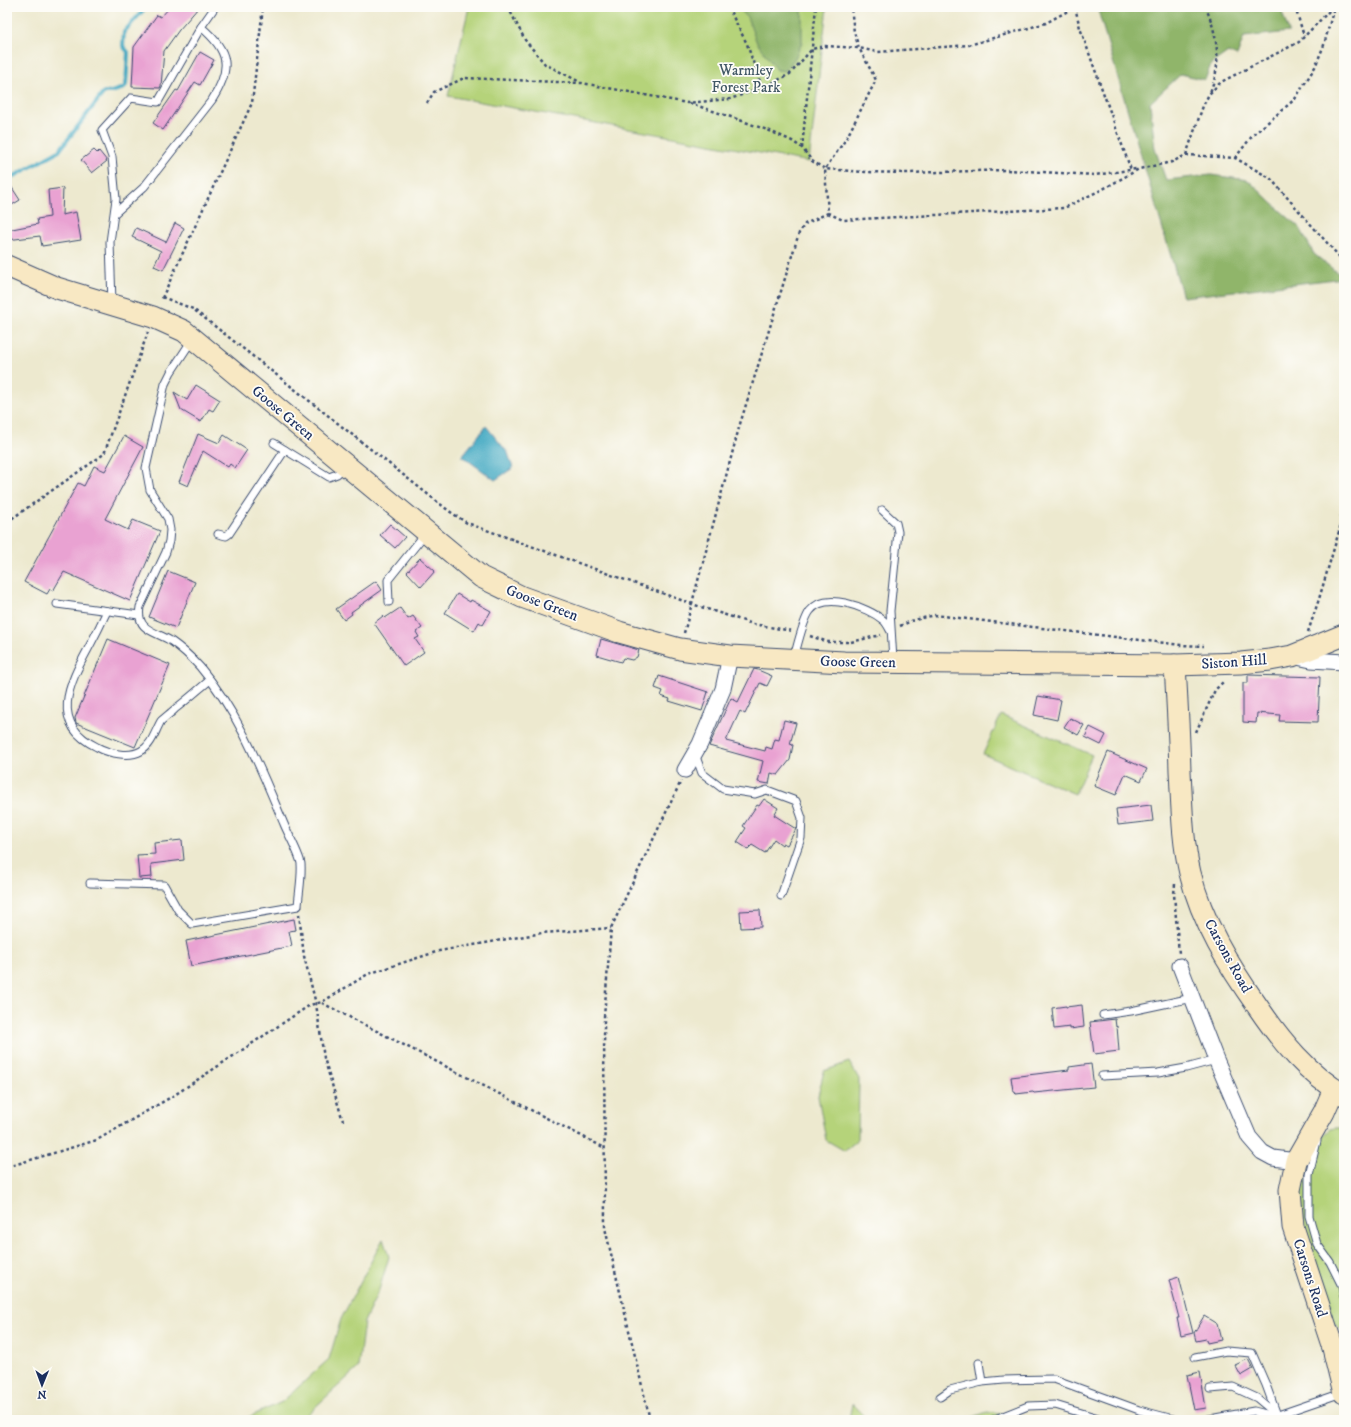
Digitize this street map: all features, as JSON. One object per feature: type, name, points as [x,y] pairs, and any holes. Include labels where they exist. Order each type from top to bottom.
[{"type":"street","name":"Goose Green","points":[[7,266],[57,288],[153,317],[184,331],[481,577],[522,597],[619,632],[680,649],[730,656],[794,660],[1175,665]]},
{"type":"street","name":"Siston Hill","points":[[1175,665],[1241,663],[1270,660],[1292,656],[1344,636]]},
{"type":"street","points":[[685,770],[700,744],[723,688],[730,656]]},
{"type":"street","name":"Siston Hill","points":[[1292,656],[1311,660],[1344,662]]},
{"type":"street","name":"Carsons Road","points":[[1175,665],[1183,826],[1190,873],[1201,906],[1218,944],[1242,984],[1276,1033],[1304,1064],[1339,1092],[1324,1112],[1296,1161],[1290,1190],[1294,1227],[1340,1360],[1344,1393]]},
{"type":"street","points":[[1180,966],[1216,1060],[1249,1137],[1262,1152],[1273,1158],[1296,1161]]},
{"type":"lane","points":[[112,305],[110,242],[116,199],[112,157],[102,130],[131,98],[158,102],[201,27],[215,7]]},
{"type":"lane","points":[[114,214],[144,187],[221,87],[225,76],[224,54],[213,37],[201,27]]},
{"type":"lane","points":[[90,883],[164,885],[178,910],[192,924],[298,906],[301,862],[256,758],[236,720],[220,692],[200,666],[181,648],[150,631],[140,622],[140,607],[166,552],[170,530],[168,519],[150,490],[146,468],[165,384],[193,338]]},
{"type":"lane","points":[[274,443],[329,477],[337,474],[346,465]]},
{"type":"lane","points":[[218,534],[226,536],[230,534],[285,450]]},
{"type":"lane","points":[[882,510],[896,523],[898,532],[890,611],[893,662]]},
{"type":"lane","points":[[389,602],[388,580],[426,532]]},
{"type":"lane","points":[[794,660],[801,633],[810,611],[821,604],[838,602],[861,607],[885,621],[891,632]]},
{"type":"lane","points":[[57,604],[139,615]]},
{"type":"lane","points":[[107,611],[80,663],[67,698],[66,711],[69,722],[74,730],[91,745],[117,754],[140,752],[147,747],[162,721],[210,680]]},
{"type":"lane","points":[[695,753],[702,773],[723,789],[755,794],[767,790],[796,801],[802,818],[801,838],[781,896]]},
{"type":"lane","points":[[1103,1015],[1131,1011],[1192,998]]},
{"type":"lane","points":[[1102,1076],[1158,1073],[1186,1068],[1216,1060]]},
{"type":"lane","points":[[1324,1112],[1309,1175],[1309,1216],[1317,1244],[1330,1262],[1342,1286],[1344,1298]]},
{"type":"lane","points":[[1195,1357],[1226,1351],[1252,1354],[1266,1385],[1276,1416]]},
{"type":"lane","points":[[980,1363],[982,1382]]},
{"type":"lane","points":[[940,1397],[950,1390],[982,1382],[1054,1379],[1139,1410],[1177,1420]]},
{"type":"lane","points":[[1210,1389],[1233,1387],[1257,1398],[1276,1416]]},
{"type":"lane","points":[[1248,1420],[1276,1416],[1344,1393]]},
{"type":"lane","points":[[993,1420],[1028,1406],[1055,1404],[1101,1420],[1105,1420]]},
{"type":"lane","points":[[1204,1420],[1254,1411],[1276,1416]]},
{"type":"path","points":[[7,522],[104,454],[153,317],[252,104],[263,7]]},
{"type":"path","points":[[508,7],[525,40],[545,64],[582,83]]},
{"type":"path","points":[[728,7],[747,44],[762,88]]},
{"type":"path","points":[[802,148],[816,7]]},
{"type":"path","points":[[828,213],[825,169],[846,139],[876,80],[859,48],[854,32],[851,7]]},
{"type":"path","points":[[687,103],[730,99],[762,88],[790,74],[812,49],[825,46],[859,48],[877,52],[970,45],[1046,23],[1075,7],[1080,28],[1131,170]]},
{"type":"path","points":[[1186,155],[1216,72],[1216,49],[1210,17],[1204,7]]},
{"type":"path","points":[[1295,7],[1304,36]]},
{"type":"path","points":[[1209,94],[1222,82],[1299,42],[1334,7]]},
{"type":"path","points":[[1235,158],[1253,136],[1295,99],[1315,67],[1324,46],[1334,7]]},
{"type":"path","points":[[427,103],[434,92],[464,78],[582,83],[687,103],[770,131],[792,141],[802,148],[812,161],[825,169],[865,172],[907,173],[1007,170],[1095,175],[1172,162],[1186,155],[1235,158],[1270,178],[1344,262]]},
{"type":"path","points":[[828,213],[842,220],[1064,208],[1103,189],[1139,168]]},
{"type":"path","points":[[680,649],[740,424],[799,233],[805,224],[828,213]]},
{"type":"path","points":[[162,297],[193,309],[449,511],[467,523],[692,604],[753,624],[801,633],[828,642],[851,642],[891,632],[910,621],[935,615],[1181,645],[1210,646]]},
{"type":"path","points":[[1292,656],[1308,631],[1319,599],[1340,528],[1344,484]]},
{"type":"path","points":[[1180,749],[1192,742],[1215,690],[1241,663]]},
{"type":"path","points":[[650,1420],[605,1228],[604,1017],[611,928],[685,770]]},
{"type":"path","points":[[1180,966],[1174,894],[1175,884],[1190,873]]},
{"type":"path","points":[[298,906],[304,956],[316,1004],[324,1058],[342,1121]]},
{"type":"path","points":[[7,1167],[97,1140],[173,1096],[310,1005],[322,1002],[368,974],[439,951],[542,933],[611,928]]},
{"type":"path","points":[[322,1002],[605,1148]]},
{"type":"green space","name":"Warmley Forest Park","points":[[469,7],[827,7],[809,162],[448,96]]},
{"type":"green space","points":[[737,7],[802,7],[802,43],[795,58],[785,71],[777,70],[757,43],[747,17]]},
{"type":"green space","points":[[1097,7],[1280,7],[1289,32],[1244,37],[1237,56],[1228,52],[1211,64],[1205,80],[1181,74],[1150,103],[1155,149],[1166,180],[1211,175],[1248,180],[1300,228],[1314,254],[1344,278],[1183,297]]},
{"type":"green space","points":[[1001,715],[1092,755],[1075,794],[983,754]]},
{"type":"green space","points":[[849,1062],[859,1079],[858,1139],[845,1151],[826,1140],[818,1096],[824,1071]]},
{"type":"green space","points":[[1344,1128],[1344,1334],[1334,1322],[1303,1233],[1299,1195],[1305,1164],[1316,1145],[1324,1135],[1331,1129]]},
{"type":"green space","points":[[383,1239],[389,1257],[379,1290],[364,1322],[358,1368],[301,1420],[242,1420],[282,1402],[329,1359],[341,1319]]},
{"type":"green space","points":[[852,1404],[868,1420],[849,1420]]},
{"type":"green space","points":[[987,1412],[1041,1420],[965,1420]]},
{"type":"water","points":[[486,426],[508,453],[513,468],[495,480],[462,456]]},
{"type":"building","points":[[170,7],[199,7],[179,30],[164,51],[160,88],[132,87],[134,47],[157,15],[161,17]]},
{"type":"building","points":[[200,52],[214,60],[200,85],[195,82],[163,130],[153,123],[176,90],[178,91]]},
{"type":"building","points":[[94,150],[97,153],[99,151],[107,161],[92,173],[81,160]]},
{"type":"building","points":[[7,180],[20,200],[7,208]]},
{"type":"building","points":[[63,188],[62,215],[76,212],[81,240],[42,246],[40,236],[7,240],[7,230],[38,224],[37,219],[50,217],[48,190]]},
{"type":"building","points":[[175,223],[184,228],[163,270],[154,266],[161,251],[132,237],[136,228],[166,242]]},
{"type":"building","points":[[196,385],[220,400],[213,411],[209,409],[201,422],[181,410],[174,392],[187,400]]},
{"type":"building","points":[[198,434],[219,443],[224,435],[247,450],[235,468],[230,464],[228,467],[203,451],[188,486],[179,482]]},
{"type":"building","points":[[124,436],[143,447],[105,519],[128,530],[133,520],[160,531],[130,601],[64,572],[53,591],[50,589],[47,594],[24,582],[78,483],[84,486],[94,466],[105,471]]},
{"type":"building","points":[[390,524],[405,537],[395,548],[380,535]]},
{"type":"building","points":[[420,558],[435,571],[421,587],[407,572]]},
{"type":"building","points":[[168,571],[195,582],[176,628],[149,617]]},
{"type":"building","points":[[376,581],[382,590],[351,612],[352,614],[344,620],[336,609]]},
{"type":"building","points":[[457,594],[470,602],[471,600],[491,611],[483,625],[479,622],[474,631],[445,613]]},
{"type":"building","points":[[400,608],[408,619],[413,616],[422,628],[416,632],[419,637],[415,639],[424,652],[404,666],[374,623],[383,616],[385,618]]},
{"type":"building","points":[[108,639],[170,665],[135,747],[76,723],[75,718]]},
{"type":"building","points":[[601,639],[639,650],[637,657],[632,660],[623,658],[621,662],[597,655]]},
{"type":"building","points":[[754,669],[772,676],[767,686],[760,683],[745,714],[740,711],[726,741],[765,751],[766,747],[772,749],[775,739],[779,740],[784,720],[796,723],[790,744],[793,745],[790,760],[778,775],[771,773],[769,784],[758,782],[763,761],[709,746],[731,698],[738,702]]},
{"type":"building","points":[[1248,675],[1320,677],[1318,722],[1279,721],[1280,715],[1257,713],[1256,723],[1243,722],[1243,683],[1248,683]]},
{"type":"building","points":[[659,676],[708,692],[702,711],[669,701],[670,699],[661,696],[663,691],[655,688]]},
{"type":"building","points":[[1038,696],[1061,700],[1057,720],[1034,715]]},
{"type":"building","points":[[1070,718],[1084,725],[1078,735],[1064,727]]},
{"type":"building","points":[[1090,727],[1106,735],[1101,745],[1085,737]]},
{"type":"building","points":[[1108,752],[1147,769],[1141,781],[1125,774],[1116,795],[1094,786]]},
{"type":"building","points":[[764,799],[778,808],[774,815],[796,829],[787,845],[783,843],[782,845],[774,839],[765,853],[752,845],[748,849],[737,842],[746,828],[743,826],[757,805],[759,806]]},
{"type":"building","points":[[1151,805],[1153,821],[1118,825],[1116,809]]},
{"type":"building","points":[[182,840],[184,860],[151,864],[152,877],[139,878],[137,855],[155,854],[154,843]]},
{"type":"building","points":[[760,910],[761,927],[741,928],[740,911]]},
{"type":"building","points":[[294,919],[296,930],[289,931],[292,946],[191,966],[186,941]]},
{"type":"building","points":[[1082,1005],[1084,1027],[1054,1029],[1052,1008]]},
{"type":"building","points":[[1115,1019],[1119,1051],[1094,1054],[1090,1022]]},
{"type":"building","points":[[1091,1064],[1094,1087],[1016,1094],[1015,1091],[1013,1091],[1011,1077],[1069,1070],[1069,1067]]},
{"type":"building","points":[[1179,1277],[1193,1333],[1181,1336],[1177,1318],[1179,1318],[1169,1280]]},
{"type":"building","points":[[1204,1316],[1217,1324],[1221,1340],[1207,1343],[1206,1339],[1196,1341],[1194,1333]]},
{"type":"building","points":[[1248,1359],[1253,1369],[1241,1376],[1235,1365]]},
{"type":"building","points":[[1200,1372],[1206,1408],[1194,1410],[1187,1375]]},
{"type":"waterway","points":[[7,180],[59,151],[104,92],[111,92],[124,88],[126,85],[128,52],[123,46],[124,32],[146,7]]}]
